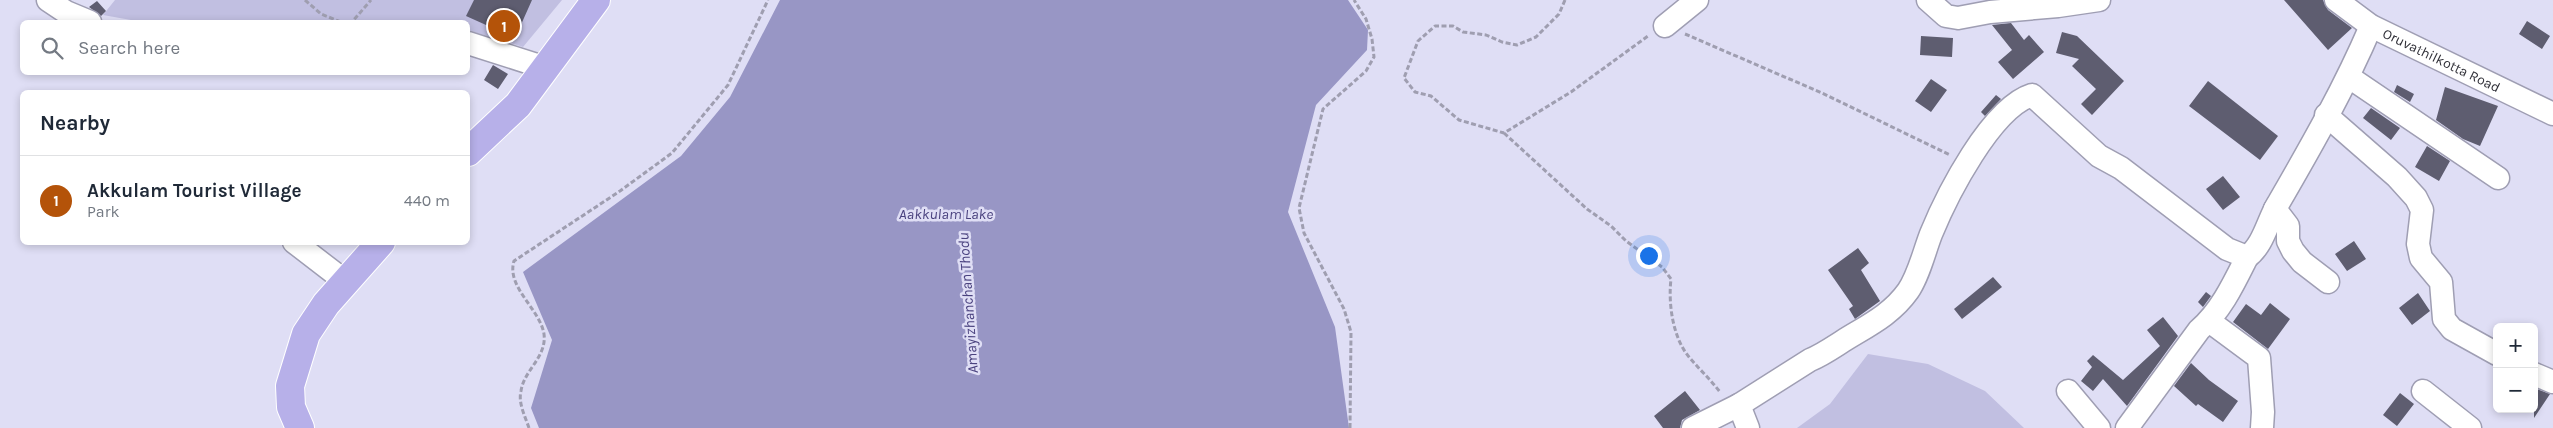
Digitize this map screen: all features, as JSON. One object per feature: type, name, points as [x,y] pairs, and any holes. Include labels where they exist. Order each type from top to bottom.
[{"type":"main road","points":[[470,150],[518,105],[596,0]]},
{"type":"main road","points":[[300,428],[291,406],[290,386],[306,334],[326,304],[377,245]]},
{"type":"street","points":[[48,0],[66,12],[85,20]]},
{"type":"street","points":[[1666,26],[1698,0]]},
{"type":"street","points":[[1928,0],[1946,16],[1958,18],[1990,12],[2099,0]]},
{"type":"street","name":"Oruvathilkotta Road","points":[[2336,0],[2371,26],[2553,114]]},
{"type":"street","points":[[2126,428],[2199,330],[2209,321],[2248,257],[2258,247],[2275,209],[2326,114],[2349,77],[2371,26]]},
{"type":"street","points":[[470,44],[546,68]]},
{"type":"street","points":[[2349,77],[2498,178]]},
{"type":"street","points":[[1692,428],[1739,405],[1810,360],[1880,320],[1898,304],[1910,289],[1932,232],[1966,164],[1984,137],[2021,98],[2032,95],[2099,156],[2121,168],[2227,249],[2248,257]]},
{"type":"street","points":[[2326,114],[2397,177],[2416,198],[2422,210],[2418,244],[2421,258],[2441,282],[2444,319],[2452,329],[2493,352]]},
{"type":"street","points":[[2275,209],[2288,226],[2288,241],[2293,250],[2302,262],[2328,282]]},
{"type":"street","points":[[298,245],[346,282]]},
{"type":"street","points":[[2209,321],[2259,358],[2263,412],[2262,428]]},
{"type":"street","points":[[2538,376],[2553,382]]},
{"type":"street","points":[[2068,391],[2099,428]]},
{"type":"street","points":[[2423,391],[2470,428]]},
{"type":"street","points":[[1739,405],[1748,428]]},
{"type":"path","points":[[305,0],[321,14],[337,20]]},
{"type":"path","points":[[354,20],[371,0]]},
{"type":"path","points":[[529,428],[520,402],[520,389],[543,349],[544,333],[513,275],[514,260],[620,191],[672,153],[728,85],[768,0]]},
{"type":"path","points":[[1350,428],[1350,332],[1344,309],[1304,233],[1299,208],[1323,109],[1366,71],[1374,57],[1372,39],[1366,19],[1354,0]]},
{"type":"path","points":[[1564,0],[1559,14],[1536,37],[1517,45],[1502,42],[1486,35],[1463,32],[1453,26],[1436,26],[1418,41],[1411,55],[1404,78],[1415,92],[1431,96],[1459,120],[1504,133],[1587,209],[1612,226],[1626,242],[1662,267],[1672,280],[1669,297],[1676,330],[1685,350],[1725,398],[1736,400],[1739,405]]},
{"type":"path","points":[[1504,133],[1570,92],[1623,53],[1666,26],[1822,93],[1966,164]]},
{"type":"shaded area","points":[[115,0],[562,0],[523,47],[470,31],[470,20],[131,20],[103,15]]},
{"type":"shaded area","points":[[1868,354],[1928,364],[1985,391],[2024,428],[1797,428],[1830,404]]},
{"type":"water","name":"Aakkulam Lake","points":[[780,0],[1348,0],[1368,30],[1367,50],[1316,105],[1288,212],[1335,327],[1349,428],[539,428],[531,408],[552,340],[523,272],[681,156],[730,97]]},
{"type":"building","points":[[474,0],[532,0],[515,38],[466,16]]},
{"type":"building","points":[[2284,0],[2323,0],[2328,10],[2352,28],[2328,50]]},
{"type":"building","points":[[97,1],[106,11],[101,16],[89,7]]},
{"type":"building","points":[[2527,21],[2550,36],[2542,49],[2519,34]]},
{"type":"building","points":[[2011,23],[2024,40],[2029,35],[2044,52],[2013,79],[1998,62],[2012,50],[1992,25]]},
{"type":"building","points":[[2062,32],[2077,36],[2124,81],[2092,115],[2081,104],[2096,89],[2072,66],[2079,59],[2056,53]]},
{"type":"building","points":[[1921,36],[1953,38],[1952,57],[1920,55]]},
{"type":"building","points":[[493,65],[508,74],[498,89],[484,80]]},
{"type":"building","points":[[1931,79],[1947,90],[1931,112],[1915,101]]},
{"type":"building","points":[[2208,81],[2278,136],[2260,160],[2189,106]]},
{"type":"building","points":[[2397,85],[2414,94],[2410,102],[2394,92]]},
{"type":"building","points":[[2445,87],[2498,106],[2480,146],[2463,139],[2436,120]]},
{"type":"building","points":[[1996,95],[2001,99],[1985,116],[1981,112]]},
{"type":"building","points":[[2371,108],[2400,128],[2391,140],[2363,118]]},
{"type":"building","points":[[2427,146],[2450,161],[2439,181],[2415,167]]},
{"type":"building","points":[[2223,176],[2240,197],[2223,210],[2206,189]]},
{"type":"building","points":[[2354,241],[2366,259],[2347,271],[2335,254]]},
{"type":"building","points":[[1858,248],[1869,263],[1861,270],[1880,301],[1855,319],[1849,309],[1853,306],[1828,270]]},
{"type":"building","points":[[1993,277],[2002,287],[1962,319],[1954,309]]},
{"type":"building","points":[[2206,292],[2211,296],[2203,307],[2198,302]]},
{"type":"building","points":[[2418,293],[2430,311],[2412,325],[2399,308]]},
{"type":"building","points":[[2270,303],[2290,319],[2268,349],[2233,322],[2246,304],[2261,315]]},
{"type":"building","points":[[2163,317],[2178,336],[2127,406],[2103,379],[2093,391],[2081,381],[2092,367],[2087,361],[2093,355],[2123,380],[2160,346],[2147,330]]},
{"type":"building","points":[[2191,363],[2209,380],[2238,401],[2223,422],[2198,404],[2196,406],[2174,386]]},
{"type":"building","points":[[2538,390],[2550,394],[2538,412]]},
{"type":"building","points":[[1685,391],[1700,410],[1682,420],[1680,428],[1663,428],[1654,416]]},
{"type":"building","points":[[2400,393],[2414,404],[2397,426],[2383,415]]},
{"type":"place","name":"Akkulam Tourist Village","points":[[504,26]]},
{"type":"water label","name":"Amayizhanchan Thodu","points":[[968,303]]}]
